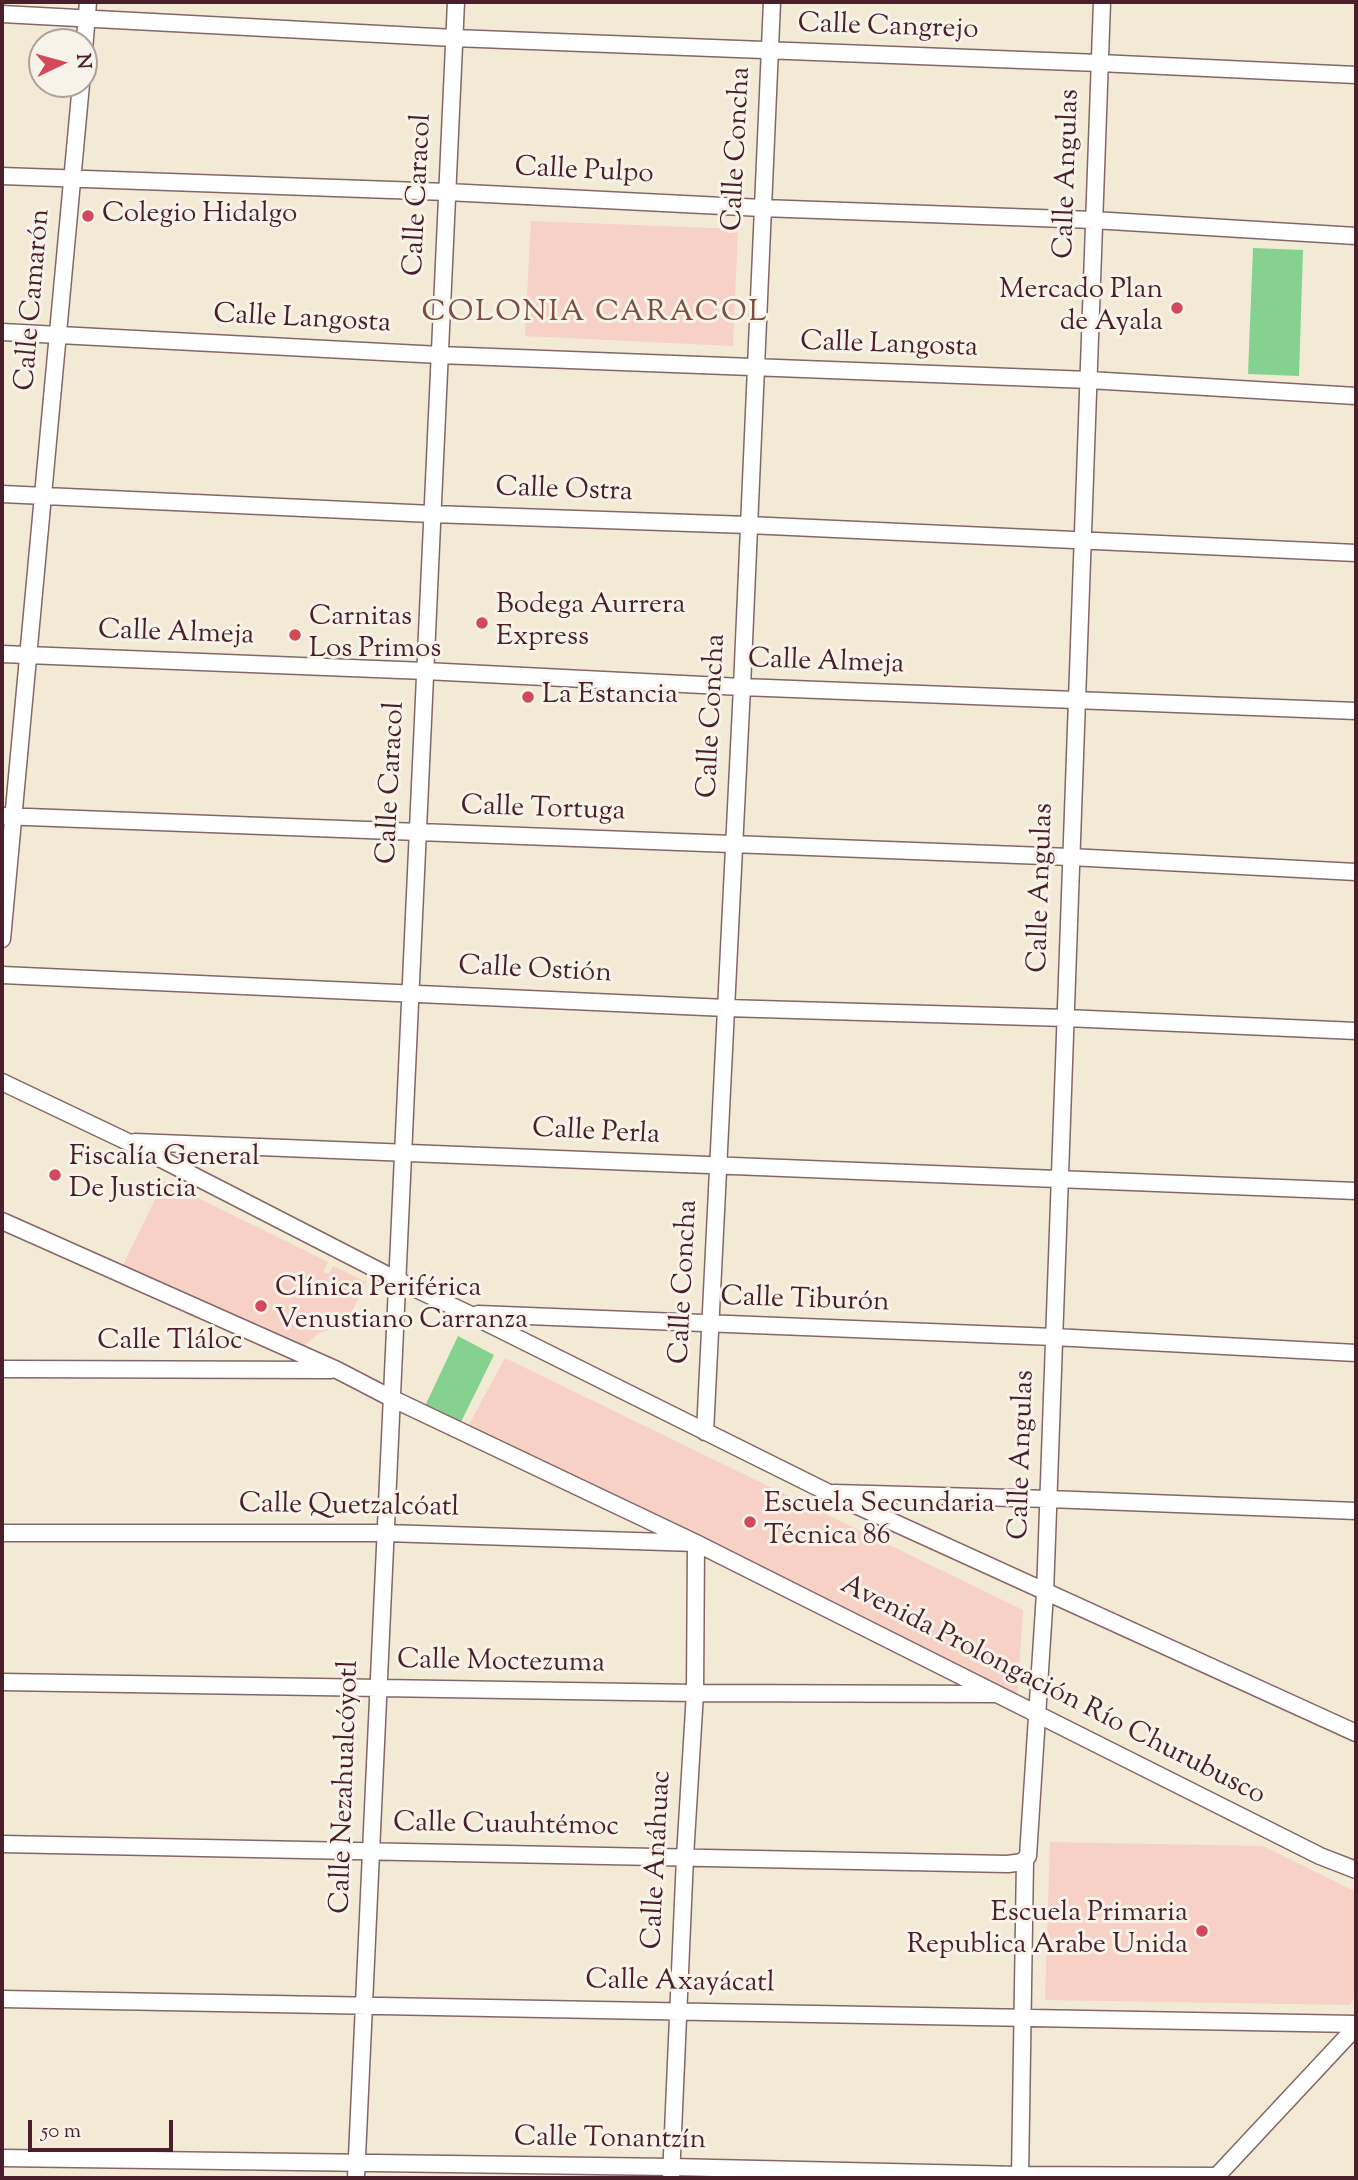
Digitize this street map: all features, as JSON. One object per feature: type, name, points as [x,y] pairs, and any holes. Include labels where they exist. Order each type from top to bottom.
[{"type":"street","name":"Calle Caracol","points":[[391,1398],[456,2]]},
{"type":"street","name":"Calle Concha","points":[[705,1432],[757,368],[772,2]]},
{"type":"street","name":"Calle Angulas","points":[[1020,2177],[1025,1860],[1030,1852],[1049,1499],[1102,2]]},
{"type":"street","name":"Calle Cangrejo","points":[[2,14],[88,9],[454,38],[1356,75]]},
{"type":"street","points":[[86,28],[88,9]]},
{"type":"street","name":"Calle Camarón","points":[[2,939],[8,816],[28,655],[80,98]]},
{"type":"street","name":"Calle Pulpo","points":[[2,176],[1093,220],[1356,236]]},
{"type":"street","name":"Calle Langosta","points":[[2,332],[439,355],[1089,380],[1356,396]]},
{"type":"street","name":"Calle Ostra","points":[[2,494],[432,514],[748,524],[1356,553]]},
{"type":"street","name":"Calle Almeja","points":[[2,654],[1356,711]]},
{"type":"street","name":"Calle Tortuga","points":[[8,816],[1070,857],[1356,872]]},
{"type":"street","name":"Calle Ostión","points":[[2,975],[726,1008],[1066,1018],[1356,1031]]},
{"type":"street","points":[[2,1082],[128,1142],[397,1280],[827,1492],[1356,1733]]},
{"type":"street","name":"Calle Perla","points":[[128,1142],[1356,1191]]},
{"type":"street","name":"Avenida Prolongación Río Churubusco","points":[[2,1221],[337,1370],[696,1543],[1320,1856],[1356,1870]]},
{"type":"street","name":"Calle Tiburón","points":[[469,1314],[1054,1337],[1356,1353]]},
{"type":"street","name":"Calle Tláloc","points":[[2,1369],[337,1370]]},
{"type":"street","name":"Calle Nezahualcóyotl","points":[[357,2171],[391,1398]]},
{"type":"street","points":[[827,1492],[1356,1511]]},
{"type":"street","name":"Calle Quetzalcóatl","points":[[2,1533],[386,1533],[696,1543]]},
{"type":"street","name":"Calle Anáhuac","points":[[671,2173],[695,1693],[696,1543]]},
{"type":"street","name":"Calle Moctezuma","points":[[2,1682],[695,1693],[1000,1694]]},
{"type":"street","name":"Calle Cuauhtémoc","points":[[2,1843],[1008,1864],[1025,1860]]},
{"type":"street","name":"Calle Axayácatl","points":[[2,1999],[1356,2025]]},
{"type":"street","points":[[1217,2177],[1356,2025]]},
{"type":"street","name":"Calle Tonantzín","points":[[2,2158],[357,2171],[1217,2177]]},
{"type":"shaded area","points":[[531,221],[738,229],[733,346],[525,336]]},
{"type":"shaded area","points":[[164,1181],[328,1262],[323,1272],[329,1274],[333,1266],[366,1282],[346,1325],[319,1333],[303,1347],[123,1265]]},
{"type":"shaded area","name":"Escuela Secundaria Técnica 86","points":[[505,1358],[1023,1610],[1017,1697],[467,1428]]},
{"type":"shaded area","name":"Escuela Primaria Republica Arabe Unida","points":[[1050,1842],[1263,1846],[1356,1892],[1356,1997],[1349,2005],[1045,2000]]},
{"type":"green space","points":[[1253,248],[1303,250],[1299,376],[1248,374]]},
{"type":"green space","points":[[458,1336],[494,1355],[461,1422],[425,1406]]},
{"type":"place","name":"Colegio Hidalgo","points":[[88,216]]},
{"type":"place","name":"Mercado Plan de Ayala","points":[[1177,308]]},
{"type":"place","name":"Bodega Aurrera Express","points":[[482,623]]},
{"type":"place","name":"Carnitas Los Primos","points":[[295,635]]},
{"type":"place","name":"La Estancia","points":[[528,697]]},
{"type":"place","name":"Fiscalía General De Justicia","points":[[55,1175]]},
{"type":"place","name":"Clínica Periférica Venustiano Carranza","points":[[261,1306]]},
{"type":"place","name":"Escuela Secundaria Técnica 86","points":[[750,1522]]},
{"type":"place","name":"Escuela Primaria Republica Arabe Unida","points":[[1202,1931]]},
{"type":"district","name":"COLONIA CARACOL","points":[[595,315]]}]
